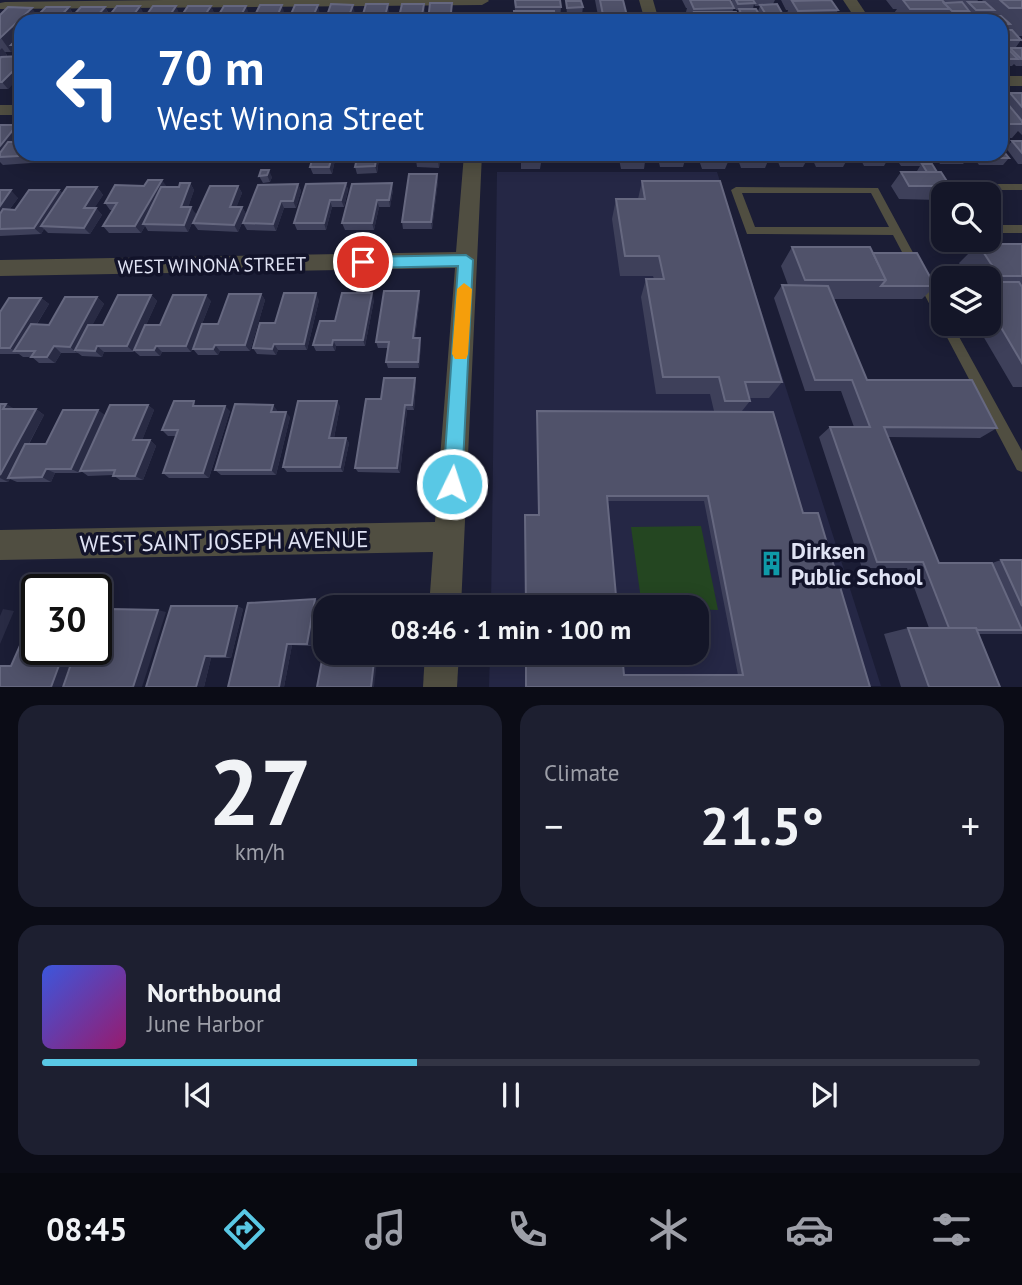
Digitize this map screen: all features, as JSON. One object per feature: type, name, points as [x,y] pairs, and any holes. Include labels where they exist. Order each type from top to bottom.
[{"type":"street","points":[[6,6],[482,1]]},
{"type":"street","points":[[446,595],[473,161]]},
{"type":"street","name":"WEST WINONA STREET","points":[[0,268],[466,260]]},
{"type":"street","name":"WEST SAINT JOSEPH AVENUE","points":[[0,545],[449,537]]},
{"type":"street","points":[[440,687],[441,665]]},
{"type":"lane","points":[[1001,187],[1022,187]]},
{"type":"lane","points":[[896,231],[751,231],[736,190],[874,190],[896,231],[931,297]]},
{"type":"lane","points":[[1001,229],[1022,229]]},
{"type":"lane","points":[[952,336],[1022,465]]},
{"type":"shaded area","points":[[497,172],[717,172],[881,686],[489,687],[490,665],[709,665],[709,595],[491,595]]},
{"type":"green space","points":[[701,526],[718,610],[709,610],[709,595],[640,595],[631,527]]},
{"type":"building","points":[[515,0],[560,0],[561,7],[516,7]]},
{"type":"building","points":[[600,0],[623,0],[626,14],[603,14]]},
{"type":"building","points":[[690,0],[730,0],[734,8],[694,9]]},
{"type":"building","points":[[736,0],[753,0],[755,3],[738,4]]},
{"type":"building","points":[[831,0],[838,10],[798,11],[792,1]]},
{"type":"building","points":[[903,0],[942,0],[950,9],[910,9]]},
{"type":"building","points":[[1000,0],[1022,0],[1022,8],[1009,8]]},
{"type":"building","points":[[566,1],[581,1],[583,7],[567,8]]},
{"type":"building","points":[[962,2],[969,11],[952,11],[944,3]]},
{"type":"building","points":[[968,2],[985,2],[994,10],[976,10]]},
{"type":"building","points":[[430,3],[452,3],[451,14],[429,14]]},
{"type":"building","points":[[331,4],[353,5],[350,14],[327,14]]},
{"type":"building","points":[[366,4],[388,4],[386,14],[363,14]]},
{"type":"building","points":[[402,4],[424,4],[422,14],[400,14]]},
{"type":"building","points":[[777,4],[782,13],[765,13],[760,5]]},
{"type":"building","points":[[260,5],[282,5],[278,14],[256,14]]},
{"type":"building","points":[[295,5],[318,5],[314,14],[291,14]]},
{"type":"building","points":[[117,6],[140,6],[134,14],[111,14]]},
{"type":"building","points":[[153,6],[176,6],[171,14],[147,14]]},
{"type":"building","points":[[188,6],[211,6],[206,14],[183,14]]},
{"type":"building","points":[[224,6],[246,6],[242,14],[219,14]]},
{"type":"building","points":[[8,7],[32,8],[26,14],[14,14],[14,25],[0,38],[0,15]]},
{"type":"building","points":[[46,7],[69,7],[62,14],[39,14]]},
{"type":"building","points":[[81,7],[105,7],[99,14],[74,14]]},
{"type":"building","points":[[739,9],[756,9],[759,14],[741,14]]},
{"type":"building","points":[[514,11],[554,11],[554,14],[514,14]]},
{"type":"building","points":[[694,12],[737,14],[695,14]]},
{"type":"building","points":[[913,13],[954,14],[914,14]]},
{"type":"building","points":[[1008,30],[1012,30],[1021,40],[1008,40]]},
{"type":"building","points":[[1010,48],[1022,48],[1022,59],[1021,59]]},
{"type":"building","points":[[1008,49],[1018,59],[1008,59]]},
{"type":"building","points":[[14,56],[14,70],[0,82],[0,59]]},
{"type":"building","points":[[1010,93],[1022,93],[1022,107]]},
{"type":"building","points":[[1008,104],[1022,121],[1022,124],[1008,124]]},
{"type":"building","points":[[0,125],[14,125],[14,129],[0,146]]},
{"type":"building","points":[[1012,141],[1022,141],[1022,153]]},
{"type":"building","points":[[8,142],[14,142],[14,156],[0,157],[0,153]]},
{"type":"building","points":[[312,161],[331,161],[329,167],[310,167]]},
{"type":"building","points":[[356,161],[376,161],[375,166],[355,167]]},
{"type":"building","points":[[922,164],[932,164],[937,172],[927,172]]},
{"type":"building","points":[[261,170],[269,170],[267,175],[259,176]]},
{"type":"building","points":[[901,172],[941,172],[947,182],[931,182],[931,186],[909,186]]},
{"type":"building","points":[[409,174],[437,174],[431,222],[402,222]]},
{"type":"building","points":[[148,180],[162,180],[135,226],[103,226],[117,203],[105,203],[115,185],[144,186]]},
{"type":"building","points":[[642,181],[720,181],[782,382],[745,382],[750,401],[725,401],[719,377],[663,377],[646,279],[664,279],[659,256],[625,256],[616,199],[645,199]]},
{"type":"building","points":[[180,183],[190,183],[181,207],[191,207],[184,225],[143,224],[161,187],[179,187]]},
{"type":"building","points":[[346,183],[341,200],[330,200],[324,223],[294,223],[306,184]]},
{"type":"building","points":[[392,183],[389,200],[377,200],[372,223],[342,223],[352,184]]},
{"type":"building","points":[[298,184],[293,201],[281,201],[273,224],[243,223],[258,185]]},
{"type":"building","points":[[210,186],[238,186],[230,207],[242,207],[234,225],[193,223]]},
{"type":"building","points":[[67,187],[97,187],[84,208],[96,208],[84,228],[41,226]]},
{"type":"building","points":[[0,190],[11,190],[0,206]]},
{"type":"building","points":[[29,190],[59,190],[34,228],[0,229],[0,214],[3,209],[15,210]]},
{"type":"building","points":[[1001,244],[1022,244],[1022,276],[1001,276],[1001,266],[992,266],[983,252],[1001,252]]},
{"type":"building","points":[[792,247],[870,247],[886,280],[805,280]]},
{"type":"building","points":[[873,253],[917,253],[931,279],[931,286],[881,286],[886,280]]},
{"type":"building","points":[[1001,282],[1019,282],[1022,287],[1022,363],[1001,327]]},
{"type":"building","points":[[782,285],[828,286],[867,380],[972,380],[997,428],[884,427],[939,563],[992,563],[1022,630],[949,628],[923,562],[877,562],[830,427],[870,427],[852,380],[815,380]]},
{"type":"building","points":[[384,291],[419,291],[413,338],[420,338],[418,362],[386,362],[389,342],[376,342]]},
{"type":"building","points":[[284,293],[316,293],[304,344],[274,344],[272,349],[253,348],[260,323],[275,323]]},
{"type":"building","points":[[342,293],[372,293],[363,340],[333,340],[332,345],[313,345],[320,321],[335,321]]},
{"type":"building","points":[[229,294],[261,294],[245,345],[215,345],[213,349],[193,349],[202,324],[218,324]]},
{"type":"building","points":[[118,295],[151,295],[127,346],[97,346],[95,351],[75,350],[88,325],[103,325]]},
{"type":"building","points":[[173,295],[206,295],[186,346],[156,346],[154,350],[134,350],[145,325],[160,325]]},
{"type":"building","points":[[65,297],[97,297],[70,347],[54,346],[47,357],[31,357],[35,351],[14,351],[31,324],[49,325]]},
{"type":"building","points":[[9,298],[41,298],[10,348],[0,348],[0,312]]},
{"type":"building","points":[[384,378],[415,378],[412,405],[405,405],[397,468],[355,468],[366,399],[381,399]]},
{"type":"building","points":[[174,401],[194,401],[193,406],[225,406],[203,473],[163,473],[178,430],[162,430]]},
{"type":"building","points":[[298,401],[337,401],[329,438],[346,438],[340,467],[283,467]]},
{"type":"building","points":[[0,404],[6,404],[3,409],[36,409],[0,475]]},
{"type":"building","points":[[235,404],[273,405],[271,412],[286,412],[271,470],[215,470]]},
{"type":"building","points":[[110,405],[148,405],[133,440],[150,440],[135,476],[113,476],[115,470],[80,471]]},
{"type":"building","points":[[63,410],[98,410],[71,469],[46,469],[42,477],[8,478],[25,444],[46,444]]},
{"type":"building","name":"Dirksen Public School","points":[[537,411],[773,412],[803,513],[818,513],[870,687],[526,687],[526,665],[623,665],[624,675],[743,675],[708,496],[607,496],[616,595],[526,595],[525,515],[539,515]]},
{"type":"building","points":[[1001,560],[1022,560],[1022,606]]},
{"type":"building","points":[[313,599],[307,644],[287,644],[279,687],[228,687],[248,603]]},
{"type":"building","points":[[171,606],[237,606],[225,656],[205,656],[196,687],[146,687]]},
{"type":"building","points":[[112,609],[158,610],[133,687],[63,687],[71,665],[112,665]]},
{"type":"building","points":[[908,628],[976,628],[1000,687],[929,687]]},
{"type":"building","points":[[21,643],[21,665],[59,665],[51,687],[0,687],[0,666],[11,666]]},
{"type":"building","points":[[321,665],[374,665],[371,687],[317,687]]},
{"type":"slow traffic","points":[[460,354],[464,289]]},
{"type":"place","name":"Dirksen Public School","points":[[771,563]]},
{"type":"route","points":[[363,262],[466,260],[452,484]]}]
